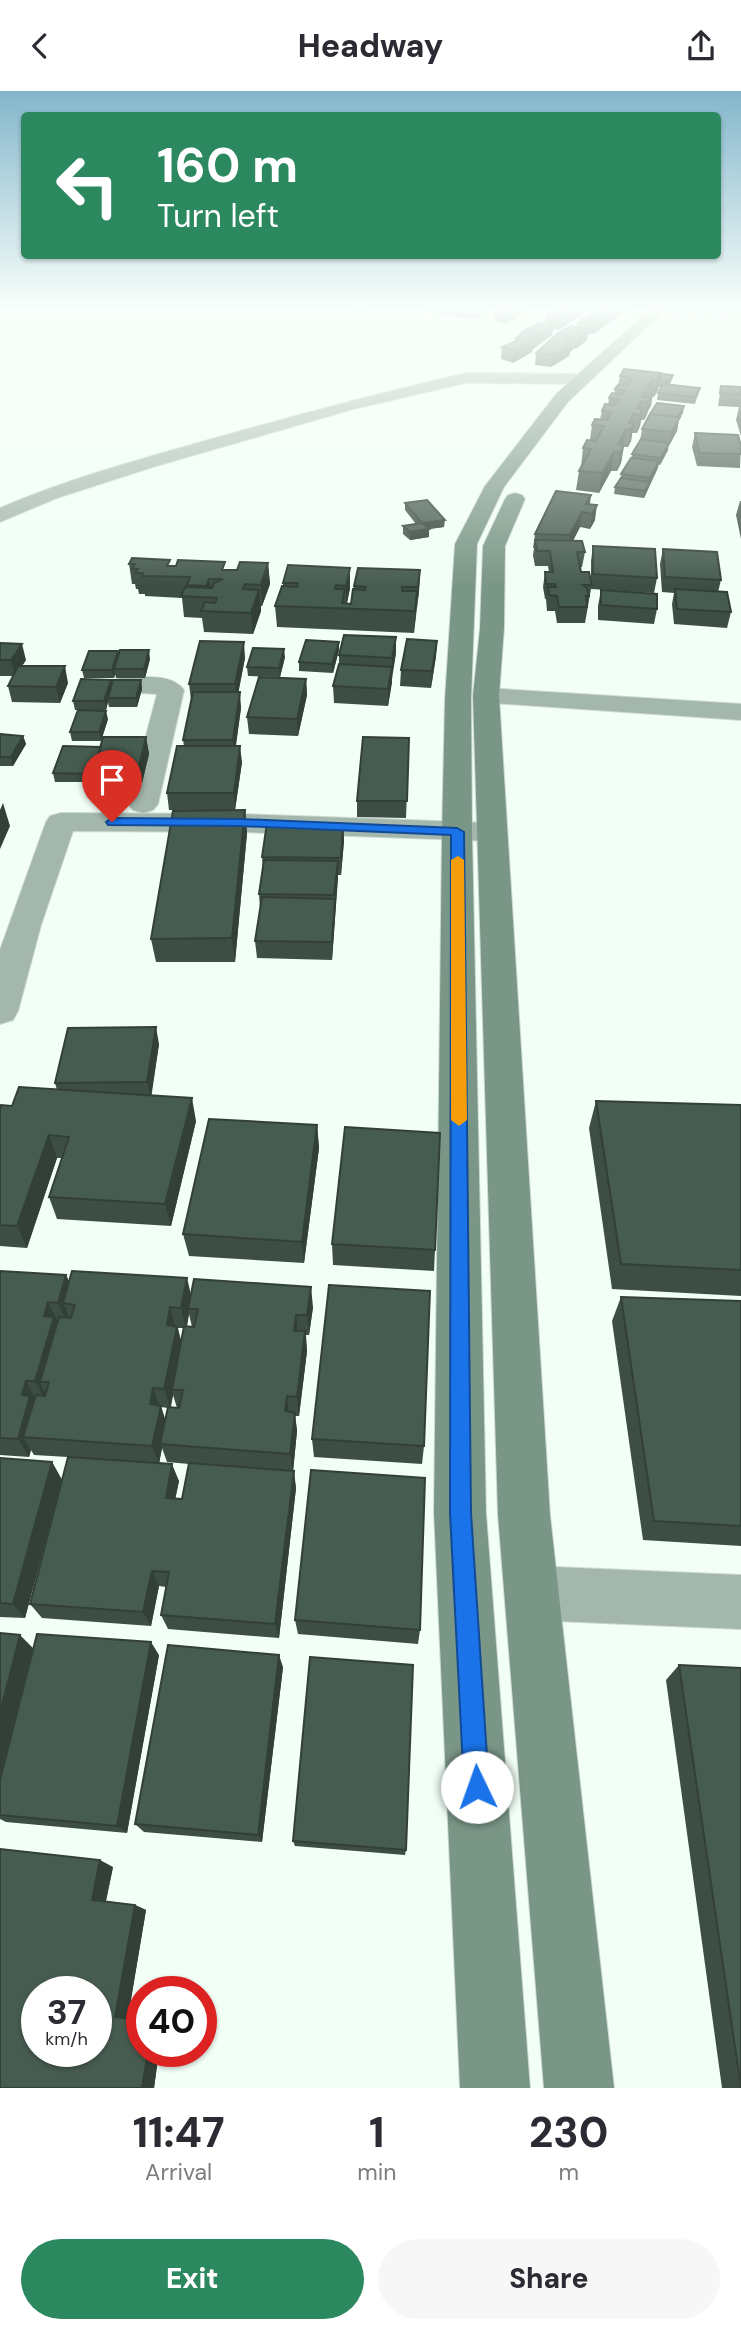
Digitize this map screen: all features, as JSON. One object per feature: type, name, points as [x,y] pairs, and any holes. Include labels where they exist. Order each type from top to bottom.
[{"type":"street","points":[[0,516],[50,494],[146,463],[371,400]]},
{"type":"street","points":[[560,400],[495,487],[466,544],[458,699],[475,832],[524,1514],[579,2088]]},
{"type":"street","points":[[495,2088],[460,1513],[475,832],[492,628],[494,546],[524,483]]},
{"type":"street","points":[[120,686],[165,686],[172,694],[140,814]]},
{"type":"street","points":[[486,696],[741,712]]},
{"type":"street","points":[[0,1011],[24,925],[61,822],[140,814],[240,823],[475,832]]},
{"type":"street","points":[[532,1593],[741,1602]]},
{"type":"building","points":[[619,400],[648,400],[641,401],[637,408],[643,408],[640,415],[633,414],[629,423],[634,423],[631,429],[626,429],[618,444],[624,445],[620,452],[614,452],[602,473],[579,471],[591,449],[583,448],[587,440],[596,441],[604,426],[592,425],[595,419],[607,420],[612,412],[602,411],[605,404],[616,405]]},
{"type":"building","points":[[657,403],[684,406],[678,417],[650,414]]},
{"type":"building","points":[[650,414],[680,417],[671,432],[642,429]]},
{"type":"building","points":[[695,433],[738,435],[741,454],[699,453]]},
{"type":"building","points":[[641,439],[669,443],[661,458],[632,454]]},
{"type":"building","points":[[631,458],[659,461],[650,478],[621,474]]},
{"type":"building","points":[[621,478],[650,482],[645,491],[615,487]]},
{"type":"building","points":[[556,491],[591,495],[586,504],[597,505],[592,514],[582,512],[570,535],[535,534]]},
{"type":"building","points":[[427,500],[445,520],[422,523],[405,503]]},
{"type":"building","points":[[422,523],[429,529],[410,532],[403,526]]},
{"type":"building","points":[[535,540],[582,541],[585,552],[577,552],[581,572],[589,572],[592,585],[583,585],[589,596],[586,596],[587,607],[559,607],[557,596],[549,595],[548,587],[556,587],[555,584],[546,584],[545,572],[553,572],[550,551],[537,551]]},
{"type":"building","points":[[593,546],[655,549],[657,578],[593,574]]},
{"type":"building","points":[[663,549],[717,552],[721,580],[665,577]]},
{"type":"building","points":[[132,558],[170,560],[167,566],[176,566],[178,560],[225,562],[222,570],[237,570],[240,562],[268,563],[261,585],[245,584],[243,589],[259,590],[251,613],[201,611],[205,602],[215,603],[217,598],[181,596],[185,587],[212,588],[214,583],[223,579],[209,579],[206,586],[187,585],[190,577],[142,576],[143,573],[135,573],[138,569],[132,569],[135,564],[129,564]]},
{"type":"building","points":[[288,565],[350,568],[346,586],[336,585],[335,589],[345,589],[342,603],[351,604],[353,589],[365,590],[366,587],[354,586],[358,568],[420,570],[418,587],[402,587],[402,591],[417,591],[415,611],[275,606],[282,586],[297,587],[298,583],[283,583]]},
{"type":"building","points":[[675,589],[727,592],[731,612],[677,609]]},
{"type":"building","points":[[601,590],[657,594],[657,609],[601,605]]},
{"type":"building","points":[[344,635],[396,637],[392,658],[339,655]]},
{"type":"building","points":[[407,639],[437,641],[432,671],[401,670]]},
{"type":"building","points":[[306,640],[339,642],[332,664],[299,662]]},
{"type":"building","points":[[200,641],[244,642],[235,684],[189,684]]},
{"type":"building","points":[[0,643],[22,644],[11,660],[0,660]]},
{"type":"building","points":[[253,648],[284,649],[279,668],[247,667]]},
{"type":"building","points":[[120,650],[149,650],[144,669],[114,669]]},
{"type":"building","points":[[89,651],[118,651],[112,670],[82,670]]},
{"type":"building","points":[[339,664],[392,667],[388,689],[333,686]]},
{"type":"building","points":[[18,666],[65,666],[56,687],[8,686]]},
{"type":"building","points":[[259,677],[306,679],[297,719],[247,717]]},
{"type":"building","points":[[81,679],[111,680],[104,701],[73,701]]},
{"type":"building","points":[[113,680],[141,680],[136,698],[108,698]]},
{"type":"building","points":[[193,692],[240,692],[233,740],[183,740]]},
{"type":"building","points":[[78,710],[106,711],[99,732],[70,732]]},
{"type":"building","points":[[0,734],[23,736],[11,757],[0,757]]},
{"type":"building","points":[[103,737],[146,737],[139,766],[95,767]]},
{"type":"building","points":[[363,737],[409,738],[407,801],[357,801]]},
{"type":"building","points":[[63,746],[101,747],[92,774],[53,773]]},
{"type":"building","points":[[177,746],[240,746],[234,793],[167,793]]},
{"type":"building","points":[[245,810],[232,938],[151,939],[173,811]]},
{"type":"building","points":[[267,823],[343,824],[341,858],[262,857]]},
{"type":"building","points":[[264,860],[338,861],[334,895],[259,894]]},
{"type":"building","points":[[262,897],[335,899],[332,942],[255,941]]},
{"type":"building","points":[[156,1027],[147,1082],[55,1083],[68,1028]]},
{"type":"building","points":[[19,1087],[192,1098],[165,1204],[49,1197],[69,1137],[49,1135],[17,1226],[0,1225],[0,1109],[1,1105],[12,1106]]},
{"type":"building","points":[[596,1101],[741,1105],[741,1270],[621,1264]]},
{"type":"building","points":[[209,1119],[317,1125],[302,1242],[183,1234]]},
{"type":"building","points":[[345,1127],[440,1133],[435,1250],[332,1244]]},
{"type":"building","points":[[0,1271],[66,1275],[58,1303],[48,1302],[44,1316],[54,1317],[35,1381],[26,1381],[22,1395],[30,1396],[18,1439],[0,1438]]},
{"type":"building","points":[[72,1271],[187,1278],[181,1308],[170,1307],[167,1325],[177,1327],[164,1389],[153,1388],[150,1404],[161,1406],[152,1446],[23,1437],[36,1395],[45,1396],[49,1382],[40,1382],[59,1317],[71,1318],[75,1305],[63,1303]]},
{"type":"building","points":[[194,1279],[311,1287],[307,1315],[296,1315],[294,1331],[305,1331],[297,1397],[287,1396],[285,1411],[295,1413],[290,1454],[160,1444],[168,1407],[179,1408],[183,1390],[172,1390],[184,1326],[194,1327],[198,1309],[188,1309]]},
{"type":"building","points":[[329,1285],[430,1291],[424,1446],[312,1439]]},
{"type":"building","points":[[621,1297],[741,1301],[741,1526],[654,1521]]},
{"type":"building","points":[[68,1457],[172,1464],[166,1498],[182,1499],[189,1463],[294,1471],[275,1624],[161,1615],[169,1572],[152,1571],[143,1612],[30,1604]]},
{"type":"building","points":[[0,1458],[52,1462],[13,1604],[0,1603]]},
{"type":"building","points":[[311,1470],[425,1478],[420,1630],[295,1620]]},
{"type":"building","points":[[0,1633],[20,1635],[0,1713]]},
{"type":"building","points":[[37,1634],[151,1642],[117,1826],[0,1815],[0,1780]]},
{"type":"building","points":[[168,1645],[279,1655],[258,1835],[135,1824]]},
{"type":"building","points":[[310,1657],[413,1665],[406,1850],[293,1841]]},
{"type":"building","points":[[679,1665],[741,1668],[741,2088]]},
{"type":"building","points":[[0,1849],[100,1860],[92,1900],[135,1905],[115,2017],[126,2018],[126,2067],[145,2067],[142,2088],[0,2088]]},
{"type":"slow traffic","points":[[458,860],[459,1120]]},
{"type":"route","points":[[112,822],[240,823],[457,832],[460,1513],[477,1787]]}]
